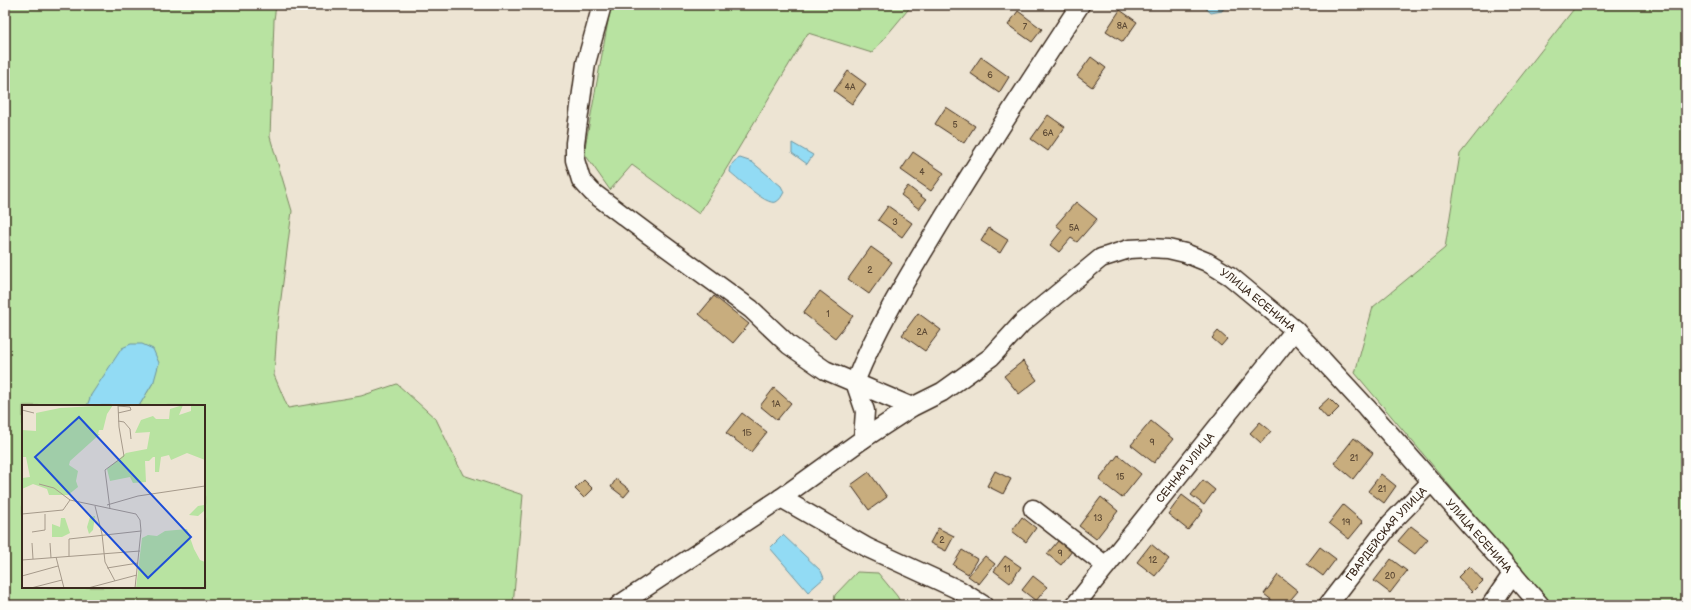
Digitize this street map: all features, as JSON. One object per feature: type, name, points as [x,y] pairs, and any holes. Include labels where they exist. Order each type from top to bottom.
[{"type":"street","points":[[602,5],[586,64],[575,143],[575,160],[581,180],[592,192],[641,230],[751,308],[789,345],[825,370],[912,407]]},
{"type":"street","points":[[863,439],[865,411],[855,382],[867,352],[918,261],[1008,114],[1080,5]]},
{"type":"street","name":"УЛИЦА ЕСЕНИНА","points":[[619,605],[781,498],[863,439],[912,407],[942,392],[991,357],[1022,323],[1101,258],[1129,249],[1168,249],[1185,252],[1207,262],[1230,276],[1295,330],[1366,407],[1540,605]]},
{"type":"street","name":"СЕННАЯ УЛИЦА","points":[[1075,605],[1295,330]]},
{"type":"street","name":"ГВАРДЕЙСКАЯ УЛИЦА","points":[[1328,605],[1391,523],[1431,482]]},
{"type":"street","points":[[781,498],[868,548],[959,590],[983,605]]},
{"type":"street","points":[[1033,509],[1106,566]]},
{"type":"street","points":[[1491,605],[1513,573]]},
{"type":"green space","points":[[5,5],[276,5],[274,20],[270,137],[292,211],[277,330],[274,375],[288,408],[361,396],[397,384],[436,419],[463,475],[523,495],[513,605],[5,605]]},
{"type":"green space","points":[[611,5],[912,5],[872,53],[808,33],[699,214],[632,165],[610,190],[584,153]]},
{"type":"green space","points":[[1577,5],[1673,5],[1686,11],[1686,605],[1550,605],[1355,373],[1373,307],[1445,248],[1460,154]]},
{"type":"green space","points":[[857,572],[878,573],[897,596],[902,605],[833,605],[835,595]]},
{"type":"water","points":[[1202,5],[1226,5],[1222,11],[1211,13]]},
{"type":"water","points":[[792,143],[813,155],[807,164],[792,153]]},
{"type":"water","points":[[740,158],[752,162],[781,186],[784,192],[779,200],[776,202],[771,202],[759,196],[730,172],[733,163]]},
{"type":"water","points":[[131,344],[142,344],[153,349],[159,363],[154,381],[140,405],[87,405],[91,395],[122,348]]},
{"type":"water","points":[[783,535],[821,571],[824,578],[808,592],[770,548]]},
{"type":"building","points":[[1120,10],[1137,22],[1123,42],[1106,31]]},
{"type":"building","points":[[1018,11],[1042,29],[1032,42],[1008,25]]},
{"type":"building","points":[[981,57],[1009,77],[999,93],[970,73]]},
{"type":"building","points":[[1091,57],[1106,68],[1092,87],[1077,76]]},
{"type":"building","points":[[848,71],[866,84],[852,104],[834,91]]},
{"type":"building","points":[[946,107],[975,126],[964,143],[935,124]]},
{"type":"building","points":[[1048,115],[1065,127],[1048,151],[1031,139]]},
{"type":"building","points":[[913,152],[944,173],[931,191],[901,170]]},
{"type":"building","points":[[908,186],[926,200],[919,209],[901,195]]},
{"type":"building","points":[[1076,202],[1097,219],[1077,242],[1071,238],[1059,252],[1050,245],[1062,230],[1056,225]]},
{"type":"building","points":[[888,206],[912,223],[902,237],[878,220]]},
{"type":"building","points":[[989,228],[1008,240],[1000,253],[981,241]]},
{"type":"building","points":[[871,247],[892,262],[869,294],[848,279]]},
{"type":"building","points":[[820,291],[853,316],[835,338],[803,313]]},
{"type":"building","points":[[714,296],[749,324],[733,343],[699,314]]},
{"type":"building","points":[[918,313],[941,330],[925,351],[902,335]]},
{"type":"building","points":[[1218,331],[1227,339],[1221,346],[1212,338]]},
{"type":"building","points":[[1023,361],[1037,380],[1019,394],[1004,376]]},
{"type":"building","points":[[774,388],[791,403],[777,420],[760,406]]},
{"type":"building","points":[[1329,398],[1339,408],[1328,419],[1318,408]]},
{"type":"building","points":[[742,413],[767,432],[751,452],[726,433]]},
{"type":"building","points":[[1151,421],[1173,439],[1154,463],[1131,445]]},
{"type":"building","points":[[1260,422],[1271,431],[1261,443],[1250,433]]},
{"type":"building","points":[[1354,438],[1373,453],[1353,479],[1334,463]]},
{"type":"building","points":[[1118,455],[1141,474],[1122,498],[1099,480]]},
{"type":"building","points":[[995,471],[1011,479],[1003,494],[987,486]]},
{"type":"building","points":[[869,472],[887,497],[869,510],[851,485]]},
{"type":"building","points":[[1381,474],[1396,486],[1384,503],[1368,491]]},
{"type":"building","points":[[616,479],[630,490],[624,497],[611,487]]},
{"type":"building","points":[[584,480],[593,489],[584,498],[575,489]]},
{"type":"building","points":[[1203,480],[1215,490],[1204,505],[1191,495]]},
{"type":"building","points":[[1182,495],[1203,511],[1188,530],[1168,514]]},
{"type":"building","points":[[1101,497],[1118,511],[1096,539],[1079,526]]},
{"type":"building","points":[[1343,505],[1363,522],[1349,539],[1329,523]]},
{"type":"building","points":[[1022,517],[1036,528],[1026,542],[1012,531]]},
{"type":"building","points":[[1411,526],[1428,539],[1415,554],[1398,541]]},
{"type":"building","points":[[938,528],[954,536],[946,551],[930,543]]},
{"type":"building","points":[[1058,541],[1072,551],[1061,565],[1047,554]]},
{"type":"building","points":[[1151,544],[1169,559],[1155,576],[1137,562]]},
{"type":"building","points":[[1320,547],[1336,559],[1323,576],[1307,564]]},
{"type":"building","points":[[962,550],[977,559],[968,574],[953,565]]},
{"type":"building","points":[[985,556],[995,564],[979,584],[968,576]]},
{"type":"building","points":[[1005,556],[1021,567],[1010,583],[994,571]]},
{"type":"building","points":[[1391,559],[1407,571],[1390,593],[1374,581]]},
{"type":"building","points":[[1469,566],[1483,581],[1472,592],[1458,577]]},
{"type":"building","points":[[1278,575],[1298,591],[1286,605],[1278,605],[1264,594]]},
{"type":"building","points":[[1033,576],[1047,587],[1036,601],[1022,590]]}]
